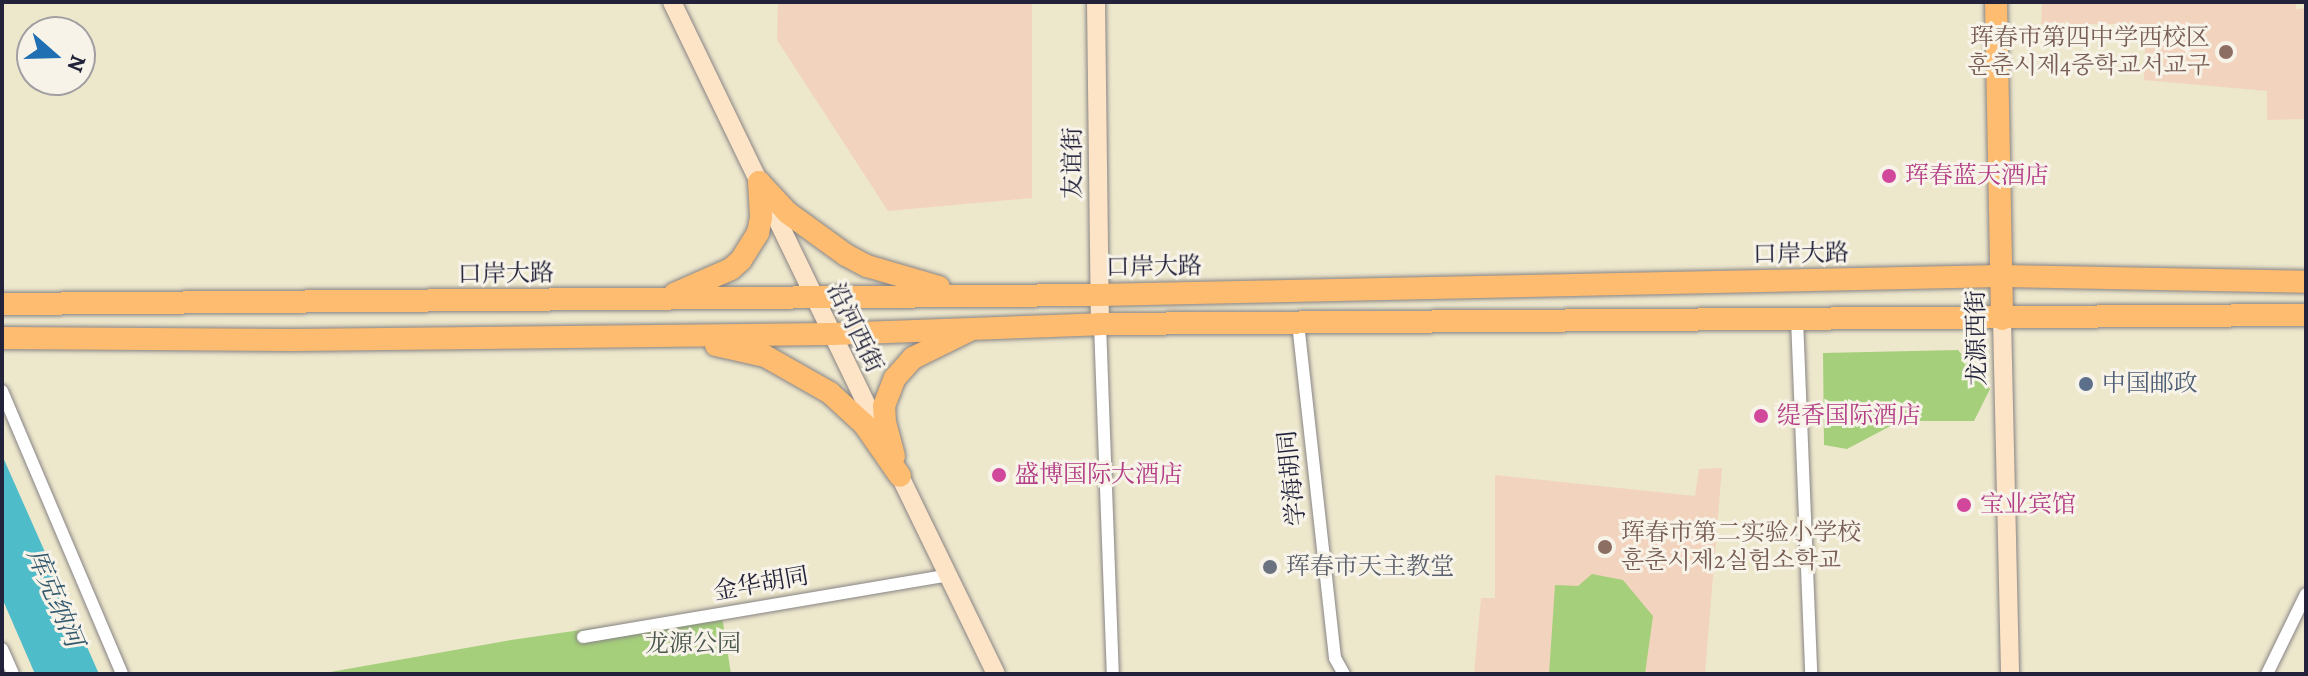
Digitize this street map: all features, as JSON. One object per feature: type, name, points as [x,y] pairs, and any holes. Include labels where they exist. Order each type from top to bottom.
[{"type":"highway","name":"龙源西街","points":[[1996,2],[2002,319]]},
{"type":"highway","points":[[759,182],[814,235],[867,266],[971,295]]},
{"type":"highway","points":[[664,298],[731,269],[741,260],[758,233],[761,217],[759,182]]},
{"type":"highway","name":"口岸大路","points":[[2,304],[1098,295],[2002,276],[2306,282]]},
{"type":"highway","points":[[2,338],[292,340],[832,334],[979,326],[1100,324],[2306,315]]},
{"type":"highway","points":[[900,476],[885,423],[884,406],[895,378],[913,358],[979,326]]},
{"type":"highway","points":[[668,335],[765,356],[804,377],[830,393],[864,424],[900,476]]},
{"type":"main road","name":"沿河西街","points":[[672,2],[996,674]]},
{"type":"main road","name":"友谊街","points":[[1096,2],[1100,324]]},
{"type":"main road","name":"龙源西街","points":[[2002,319],[2010,674]]},
{"type":"street","points":[[1797,319],[1811,674]]},
{"type":"street","name":"学海胡同","points":[[1298,323],[1335,658],[1344,674]]},
{"type":"street","points":[[1100,324],[1113,674]]},
{"type":"street","points":[[2,391],[122,674]]},
{"type":"street","name":"金华胡同","points":[[583,637],[948,575]]},
{"type":"street","points":[[2267,674],[2306,594]]},
{"type":"street","points":[[2,649],[13,674]]},
{"type":"shaded area","points":[[778,2],[1032,2],[1032,198],[888,211],[777,40]]},
{"type":"shaded area","name":"珲春市第四中学西校区 훈춘시제4중학교서교구","points":[[2042,2],[2296,2],[2296,9],[2306,8],[2306,119],[2267,120],[2267,91],[2144,80],[2146,24],[2041,24]]},
{"type":"shaded area","name":"珲春市第二实验小学校 훈춘시제2실험소학교","points":[[1722,468],[1705,674],[1474,674],[1481,598],[1495,598],[1495,475],[1695,496],[1699,469]]},
{"type":"green space","points":[[1958,350],[1990,389],[1974,421],[1900,421],[1847,449],[1824,445],[1823,353]]},
{"type":"green space","points":[[1592,574],[1623,580],[1653,616],[1645,674],[1549,674],[1555,585],[1578,586]]},
{"type":"green space","name":"龙源公园","points":[[721,610],[731,674],[319,674],[511,640]]},
{"type":"water","name":"库克纳河","points":[[2,455],[99,674],[35,674],[2,598]]},
{"type":"place","name":"珲春市第四中学西校区 훈춘시제4중학교서교구","points":[[2226,52]]},
{"type":"place","name":"珲春蓝天酒店","points":[[1889,176]]},
{"type":"place","name":"中国邮政","points":[[2086,384]]},
{"type":"place","name":"缇香国际酒店","points":[[1761,416]]},
{"type":"place","name":"盛博国际大酒店","points":[[999,475]]},
{"type":"place","name":"宝业宾馆","points":[[1964,505]]},
{"type":"place","name":"珲春市第二实验小学校 훈춘시제2실험소학교","points":[[1605,547]]},
{"type":"place","name":"珲春市天主教堂","points":[[1270,567]]}]
